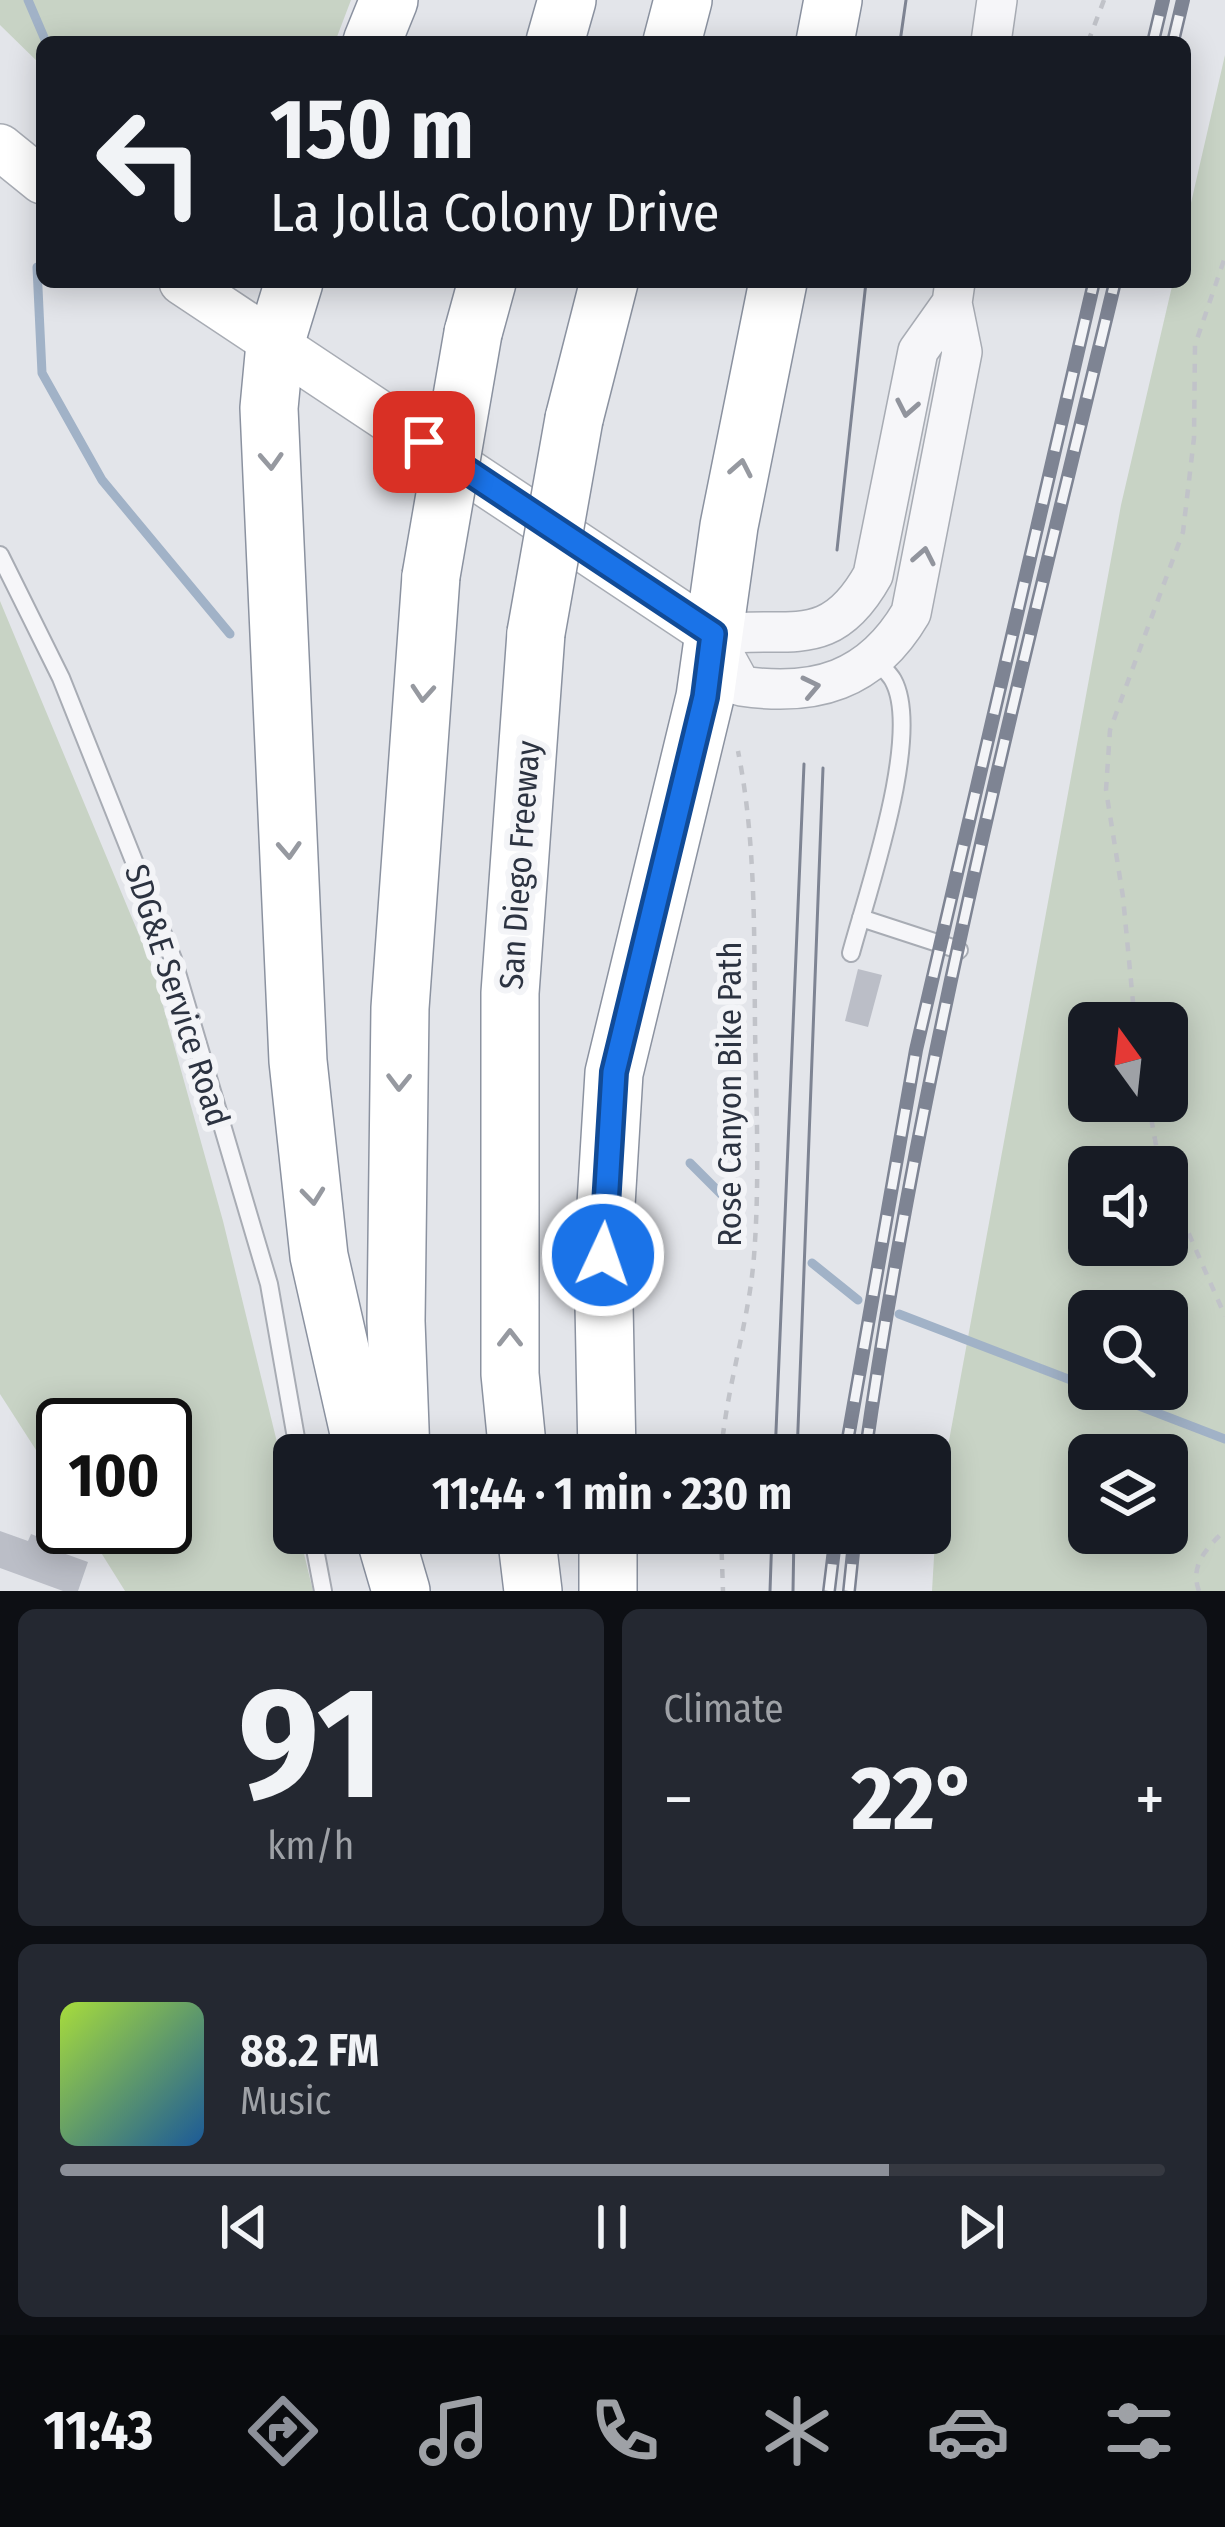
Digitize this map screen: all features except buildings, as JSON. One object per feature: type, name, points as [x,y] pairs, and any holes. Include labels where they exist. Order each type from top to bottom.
[{"type":"highway","points":[[374,36],[389,0]]},
{"type":"highway","points":[[557,36],[567,0]]},
{"type":"highway","points":[[674,36],[683,0]]},
{"type":"highway","points":[[826,36],[833,0]]},
{"type":"highway","points":[[292,288],[275,344],[268,408],[298,1061],[319,1256],[359,1434]]},
{"type":"highway","name":"San Diego Freeway","points":[[516,1434],[510,1374],[510,993],[536,633],[574,419],[607,288]]},
{"type":"highway","points":[[607,1434],[603,1255],[614,1072],[705,697],[729,526],[777,288]]},
{"type":"highway","points":[[400,1434],[396,1321],[400,1008],[431,577],[480,307]]},
{"type":"highway","points":[[392,1554],[405,1591]]},
{"type":"highway","points":[[405,1591],[406,1554]]},
{"type":"highway","points":[[528,1554],[532,1591]]},
{"type":"highway","points":[[608,1554],[608,1591]]},
{"type":"main road","points":[[0,147],[36,177]]},
{"type":"main road","points":[[191,288],[713,634]]},
{"type":"street","points":[[992,36],[997,0]]},
{"type":"street","points":[[954,292],[962,352],[920,578],[903,626],[875,658],[820,687],[778,692],[741,686],[713,634],[824,628],[858,603],[874,575],[918,351],[954,292]]},
{"type":"lane","name":"SDG&E Service Road","points":[[0,555],[61,678],[173,959],[268,1284],[295,1434]]},
{"type":"lane","points":[[851,953],[900,760],[901,714],[895,682],[875,658]]},
{"type":"lane","points":[[861,918],[959,950]]},
{"type":"lane","points":[[317,1554],[323,1591]]},
{"type":"path","points":[[1090,36],[1104,0]]},
{"type":"path","points":[[1133,1002],[1106,790],[1110,730],[1183,532],[1194,438],[1195,345],[1225,257]]},
{"type":"path","name":"Rose Canyon Bike Path","points":[[722,1434],[754,1259],[758,1141],[750,844],[737,748]]},
{"type":"path","points":[[1188,1232],[1225,1316]]},
{"type":"path","points":[[1199,1591],[1195,1582],[1202,1552],[1225,1530]]},
{"type":"path","points":[[722,1554],[723,1591]]},
{"type":"green space","points":[[0,0],[351,0],[337,36],[36,36],[36,60],[0,25]]},
{"type":"green space","points":[[1225,55],[1225,1591],[932,1591],[934,1554],[951,1554],[950,1434],[1121,505],[1172,288],[1191,288],[1191,203]]},
{"type":"green space","points":[[0,601],[152,966],[223,1221],[275,1434],[273,1554],[304,1554],[313,1591],[125,1591],[102,1554],[192,1554],[192,1398],[36,1398],[36,1450],[0,1394]]},
{"type":"waterway","points":[[28,0],[43,36]]},
{"type":"waterway","points":[[38,288],[42,373],[102,480],[230,634]]},
{"type":"waterway","points":[[690,1163],[722,1195]]},
{"type":"waterway","points":[[812,1263],[858,1300]]},
{"type":"waterway","points":[[899,1314],[1068,1379]]},
{"type":"waterway","points":[[1150,1410],[1225,1439]]},
{"type":"tram line","points":[[901,36],[906,0]]},
{"type":"tram line","points":[[837,550],[865,288]]},
{"type":"tram line","points":[[776,1434],[804,764]]},
{"type":"tram line","points":[[798,1434],[823,768]]},
{"type":"tram line","points":[[770,1591],[771,1554]]},
{"type":"tram line","points":[[793,1591],[794,1554]]},
{"type":"railway","points":[[1154,36],[1163,0]]},
{"type":"railway","points":[[1174,36],[1183,0]]},
{"type":"railway","points":[[849,1434],[916,1050],[1093,288]]},
{"type":"railway","points":[[868,1434],[944,1012],[1114,288]]},
{"type":"railway","points":[[829,1591],[833,1554]]},
{"type":"railway","points":[[849,1591],[853,1554]]},
{"type":"route","points":[[424,442],[713,634],[705,697],[614,1072],[603,1255]]}]
